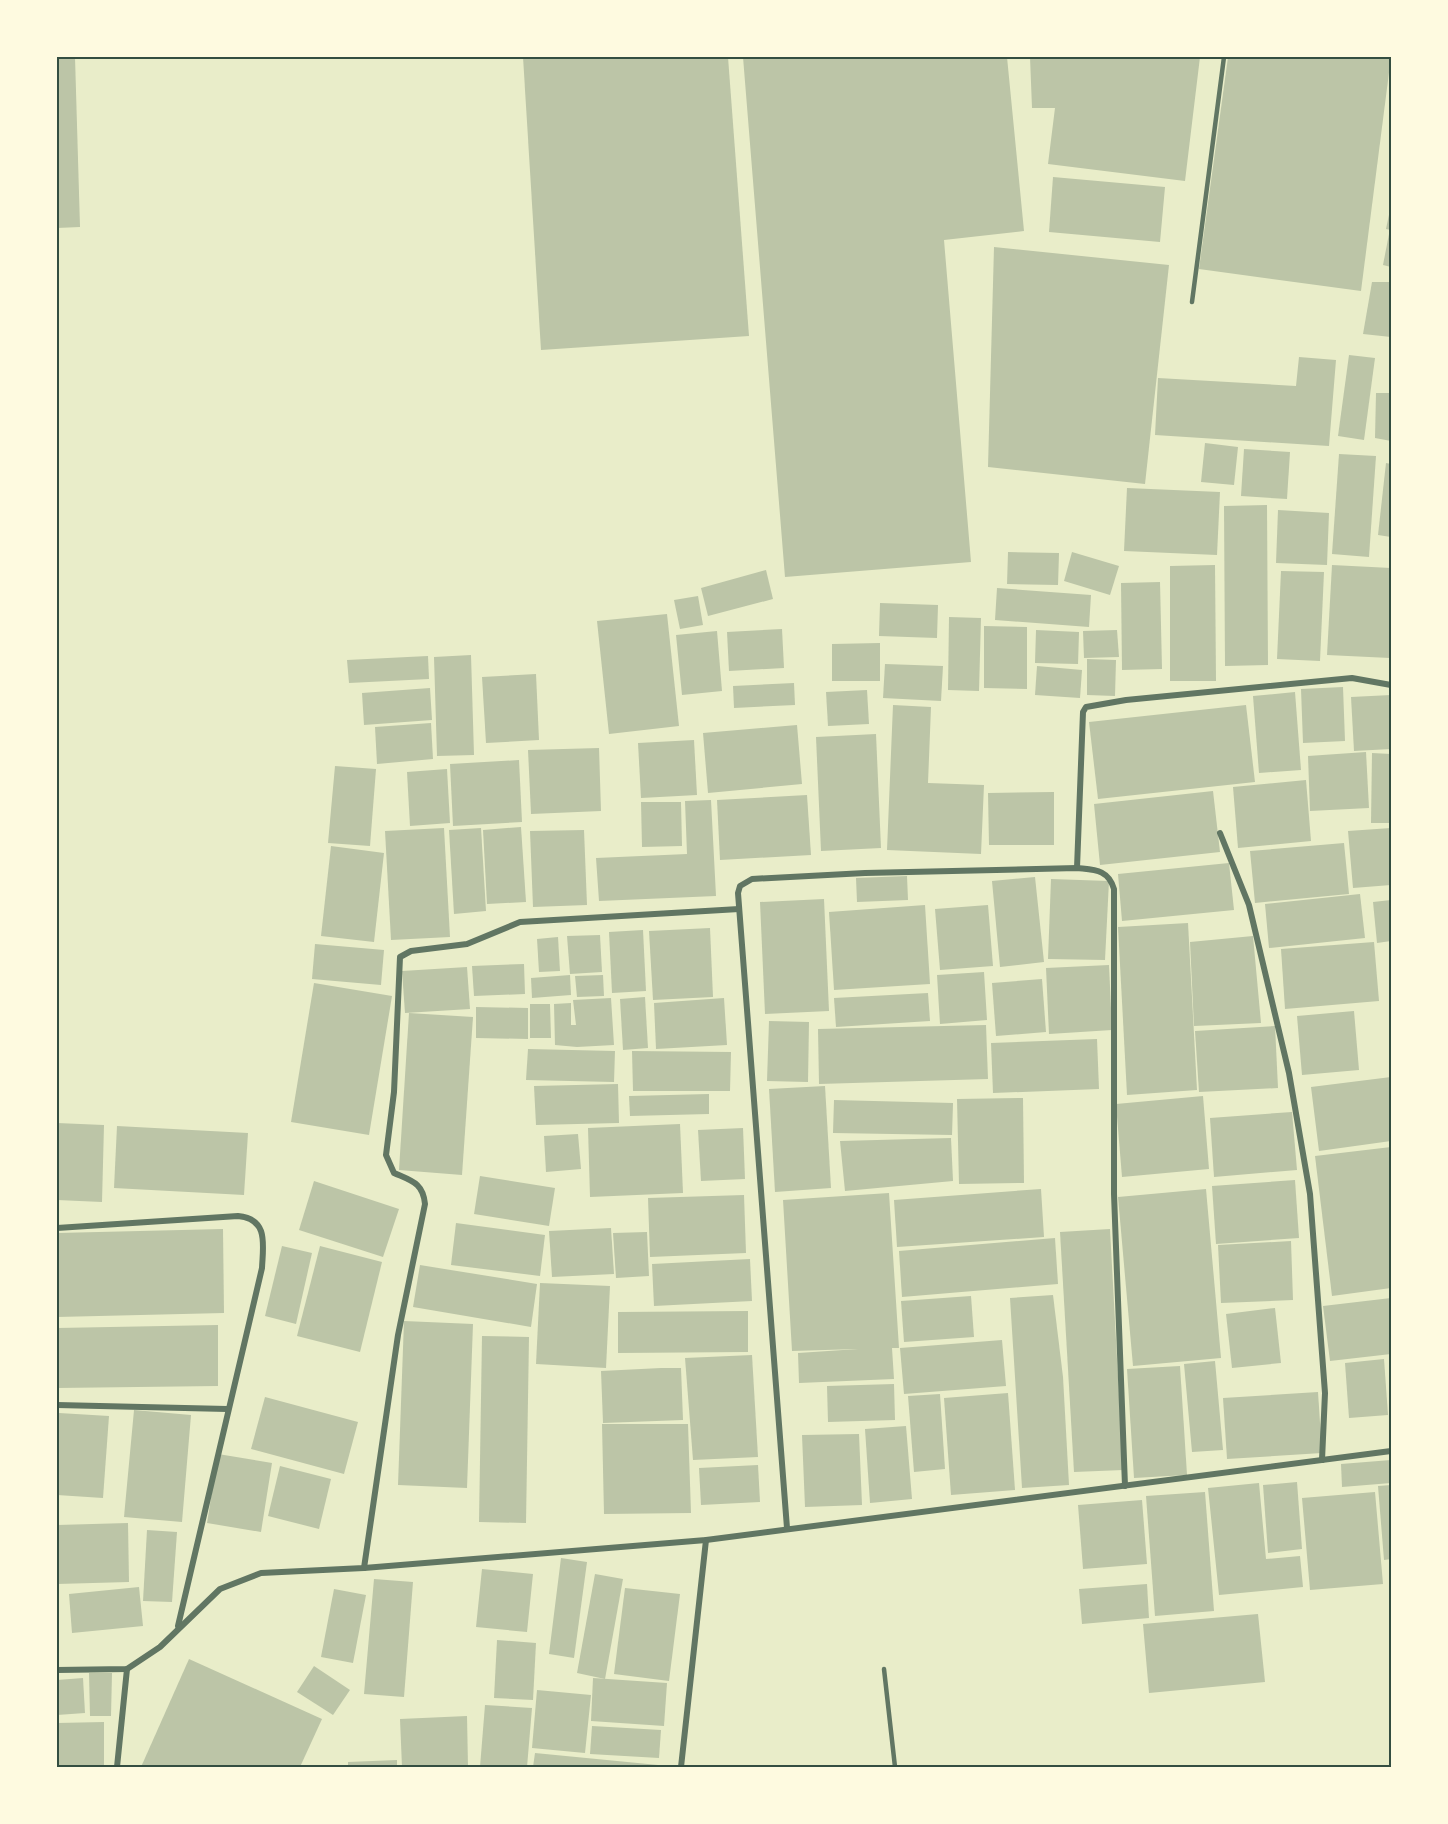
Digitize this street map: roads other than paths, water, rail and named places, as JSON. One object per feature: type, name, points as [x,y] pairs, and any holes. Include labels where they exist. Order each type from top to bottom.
[{"type":"street","points":[[1077,868],[1083,712],[1086,707],[1126,700],[1352,678],[1391,685]]},
{"type":"street","points":[[1220,833],[1249,905],[1289,1073],[1310,1194],[1325,1393],[1322,1460]]},
{"type":"street","points":[[787,1528],[739,909],[740,886],[752,879],[865,873],[1077,868],[1107,874],[1114,889],[1114,1194],[1125,1486]]},
{"type":"street","points":[[364,1568],[398,1335],[425,1204],[424,1192],[418,1184],[394,1173],[386,1155],[394,1092],[400,957],[411,951],[467,944],[520,922],[739,909]]},
{"type":"street","points":[[57,1228],[238,1216],[248,1217],[259,1223],[264,1242],[261,1268],[178,1627]]},
{"type":"street","points":[[57,1405],[227,1409]]},
{"type":"street","points":[[57,1670],[127,1669],[160,1647],[178,1627],[220,1589],[261,1573],[364,1568],[706,1540],[1391,1451]]},
{"type":"street","points":[[681,1767],[706,1540]]},
{"type":"street","points":[[117,1767],[127,1669]]},
{"type":"lane","points":[[1192,302],[1224,57]]},
{"type":"lane","points":[[884,1669],[895,1767]]}]
